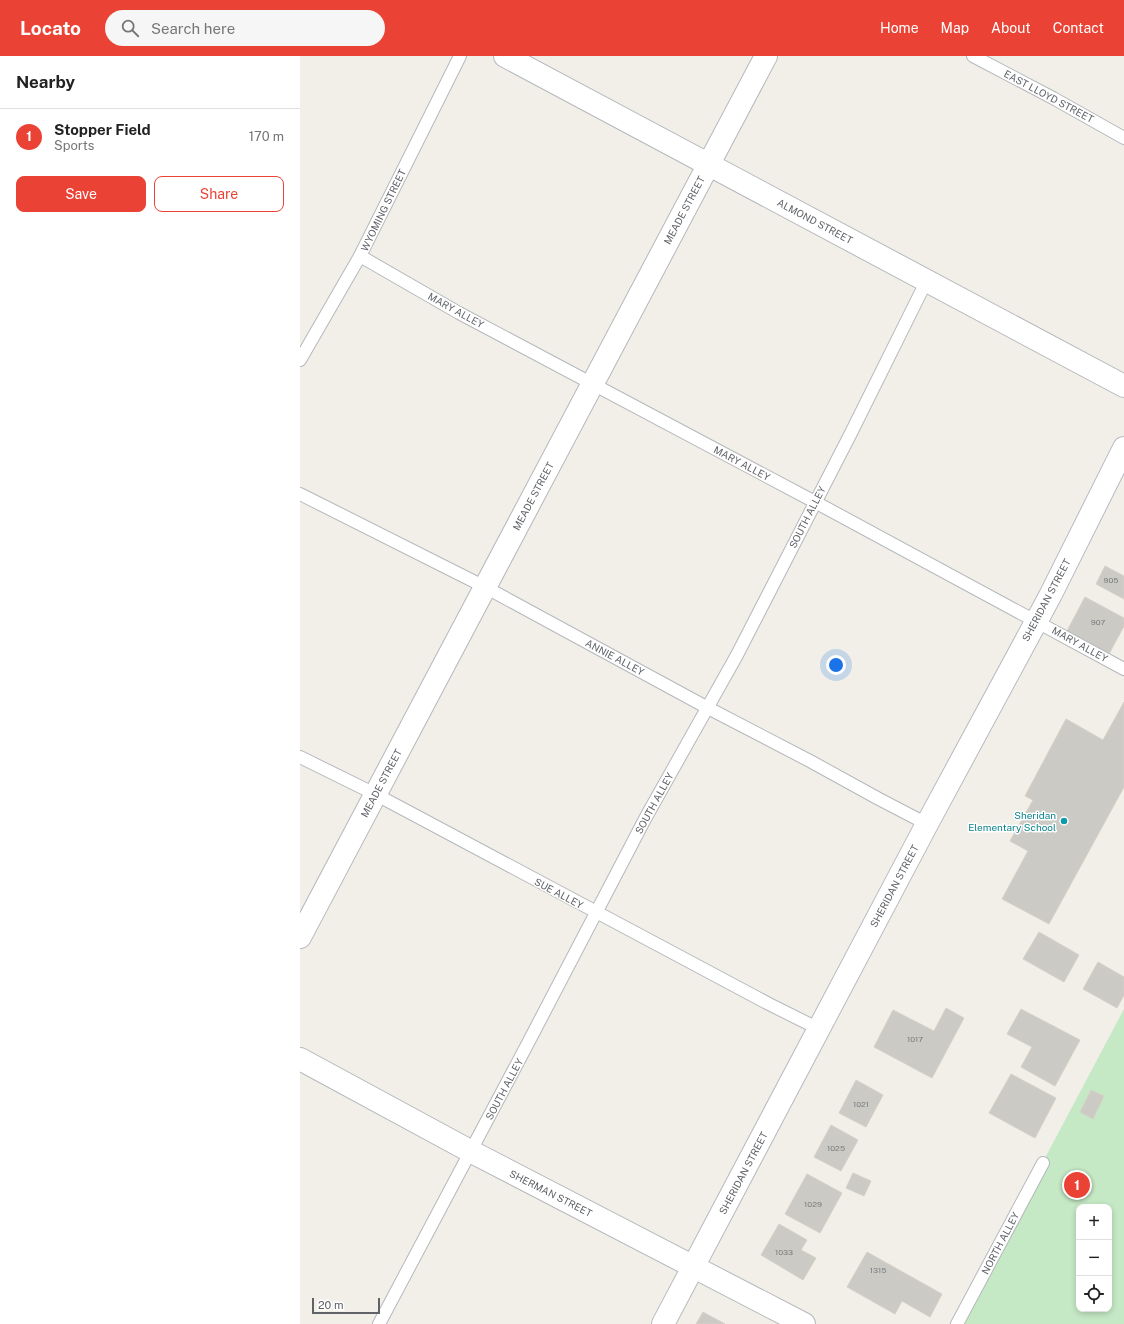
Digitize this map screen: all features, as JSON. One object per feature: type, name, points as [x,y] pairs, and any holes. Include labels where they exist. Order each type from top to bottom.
[{"type":"street","name":"ALMOND STREET","points":[[505,56],[1124,386]]},
{"type":"street","name":"MEADE STREET","points":[[300,937],[766,56]]},
{"type":"street","name":"SHERIDAN STREET","points":[[663,1324],[1036,620],[1124,448]]},
{"type":"street","name":"SHERMAN STREET","points":[[300,1059],[470,1151],[804,1324]]},
{"type":"lane","name":"WYOMING STREET","points":[[300,360],[360,256],[460,56]]},
{"type":"lane","name":"EAST LLOYD STREET","points":[[973,56],[1053,98],[1124,138]]},
{"type":"lane","name":"MARY ALLEY","points":[[360,256],[459,313],[1036,620],[1124,669]]},
{"type":"lane","name":"SOUTH ALLEY","points":[[379,1324],[470,1151],[528,1045],[646,817],[737,655],[851,433],[927,280]]},
{"type":"lane","name":"ANNIE ALLEY","points":[[300,494],[485,587],[708,708],[927,824]]},
{"type":"lane","name":"SUE ALLEY","points":[[300,757],[375,794],[769,1004],[819,1029]]},
{"type":"lane","name":"NORTH ALLEY","points":[[957,1324],[1042,1163]]},
{"type":"green space","points":[[1124,1009],[1124,1324],[957,1324]]},
{"type":"building","points":[[1105,566],[1124,576],[1124,599],[1096,584]]},
{"type":"building","points":[[1085,597],[1124,618],[1124,626],[1109,654],[1067,631]]},
{"type":"building","name":"Sheridan Elementary School","points":[[1124,702],[1124,787],[1049,924],[1002,899],[1028,851],[1010,841],[1033,800],[1025,796],[1066,719],[1103,740]]},
{"type":"building","points":[[1039,932],[1079,955],[1064,982],[1023,959]]},
{"type":"building","points":[[1098,962],[1124,977],[1124,995],[1117,1008],[1083,989]]},
{"type":"building","points":[[946,1008],[964,1018],[932,1078],[874,1047],[893,1010],[934,1031]]},
{"type":"building","points":[[1021,1009],[1080,1040],[1055,1086],[1021,1067],[1032,1047],[1007,1034]]},
{"type":"building","points":[[1011,1074],[1056,1098],[1035,1138],[989,1113]]},
{"type":"building","points":[[856,1080],[883,1095],[866,1127],[839,1113]]},
{"type":"building","points":[[1091,1090],[1104,1096],[1093,1119],[1080,1112]]},
{"type":"building","points":[[831,1125],[858,1140],[841,1171],[814,1157]]},
{"type":"building","points":[[853,1173],[871,1181],[864,1196],[846,1188]]},
{"type":"building","points":[[807,1174],[842,1193],[820,1233],[785,1214]]},
{"type":"building","points":[[779,1224],[807,1240],[801,1250],[816,1258],[803,1280],[761,1255]]},
{"type":"building","points":[[867,1252],[942,1294],[930,1317],[902,1301],[895,1314],[847,1287]]},
{"type":"building","points":[[703,1312],[725,1324],[696,1324]]},
{"type":"place","name":"Sheridan Elementary School","points":[[1064,821]]},
{"type":"place","name":"Stopper Field","points":[[1077,1185]]}]
